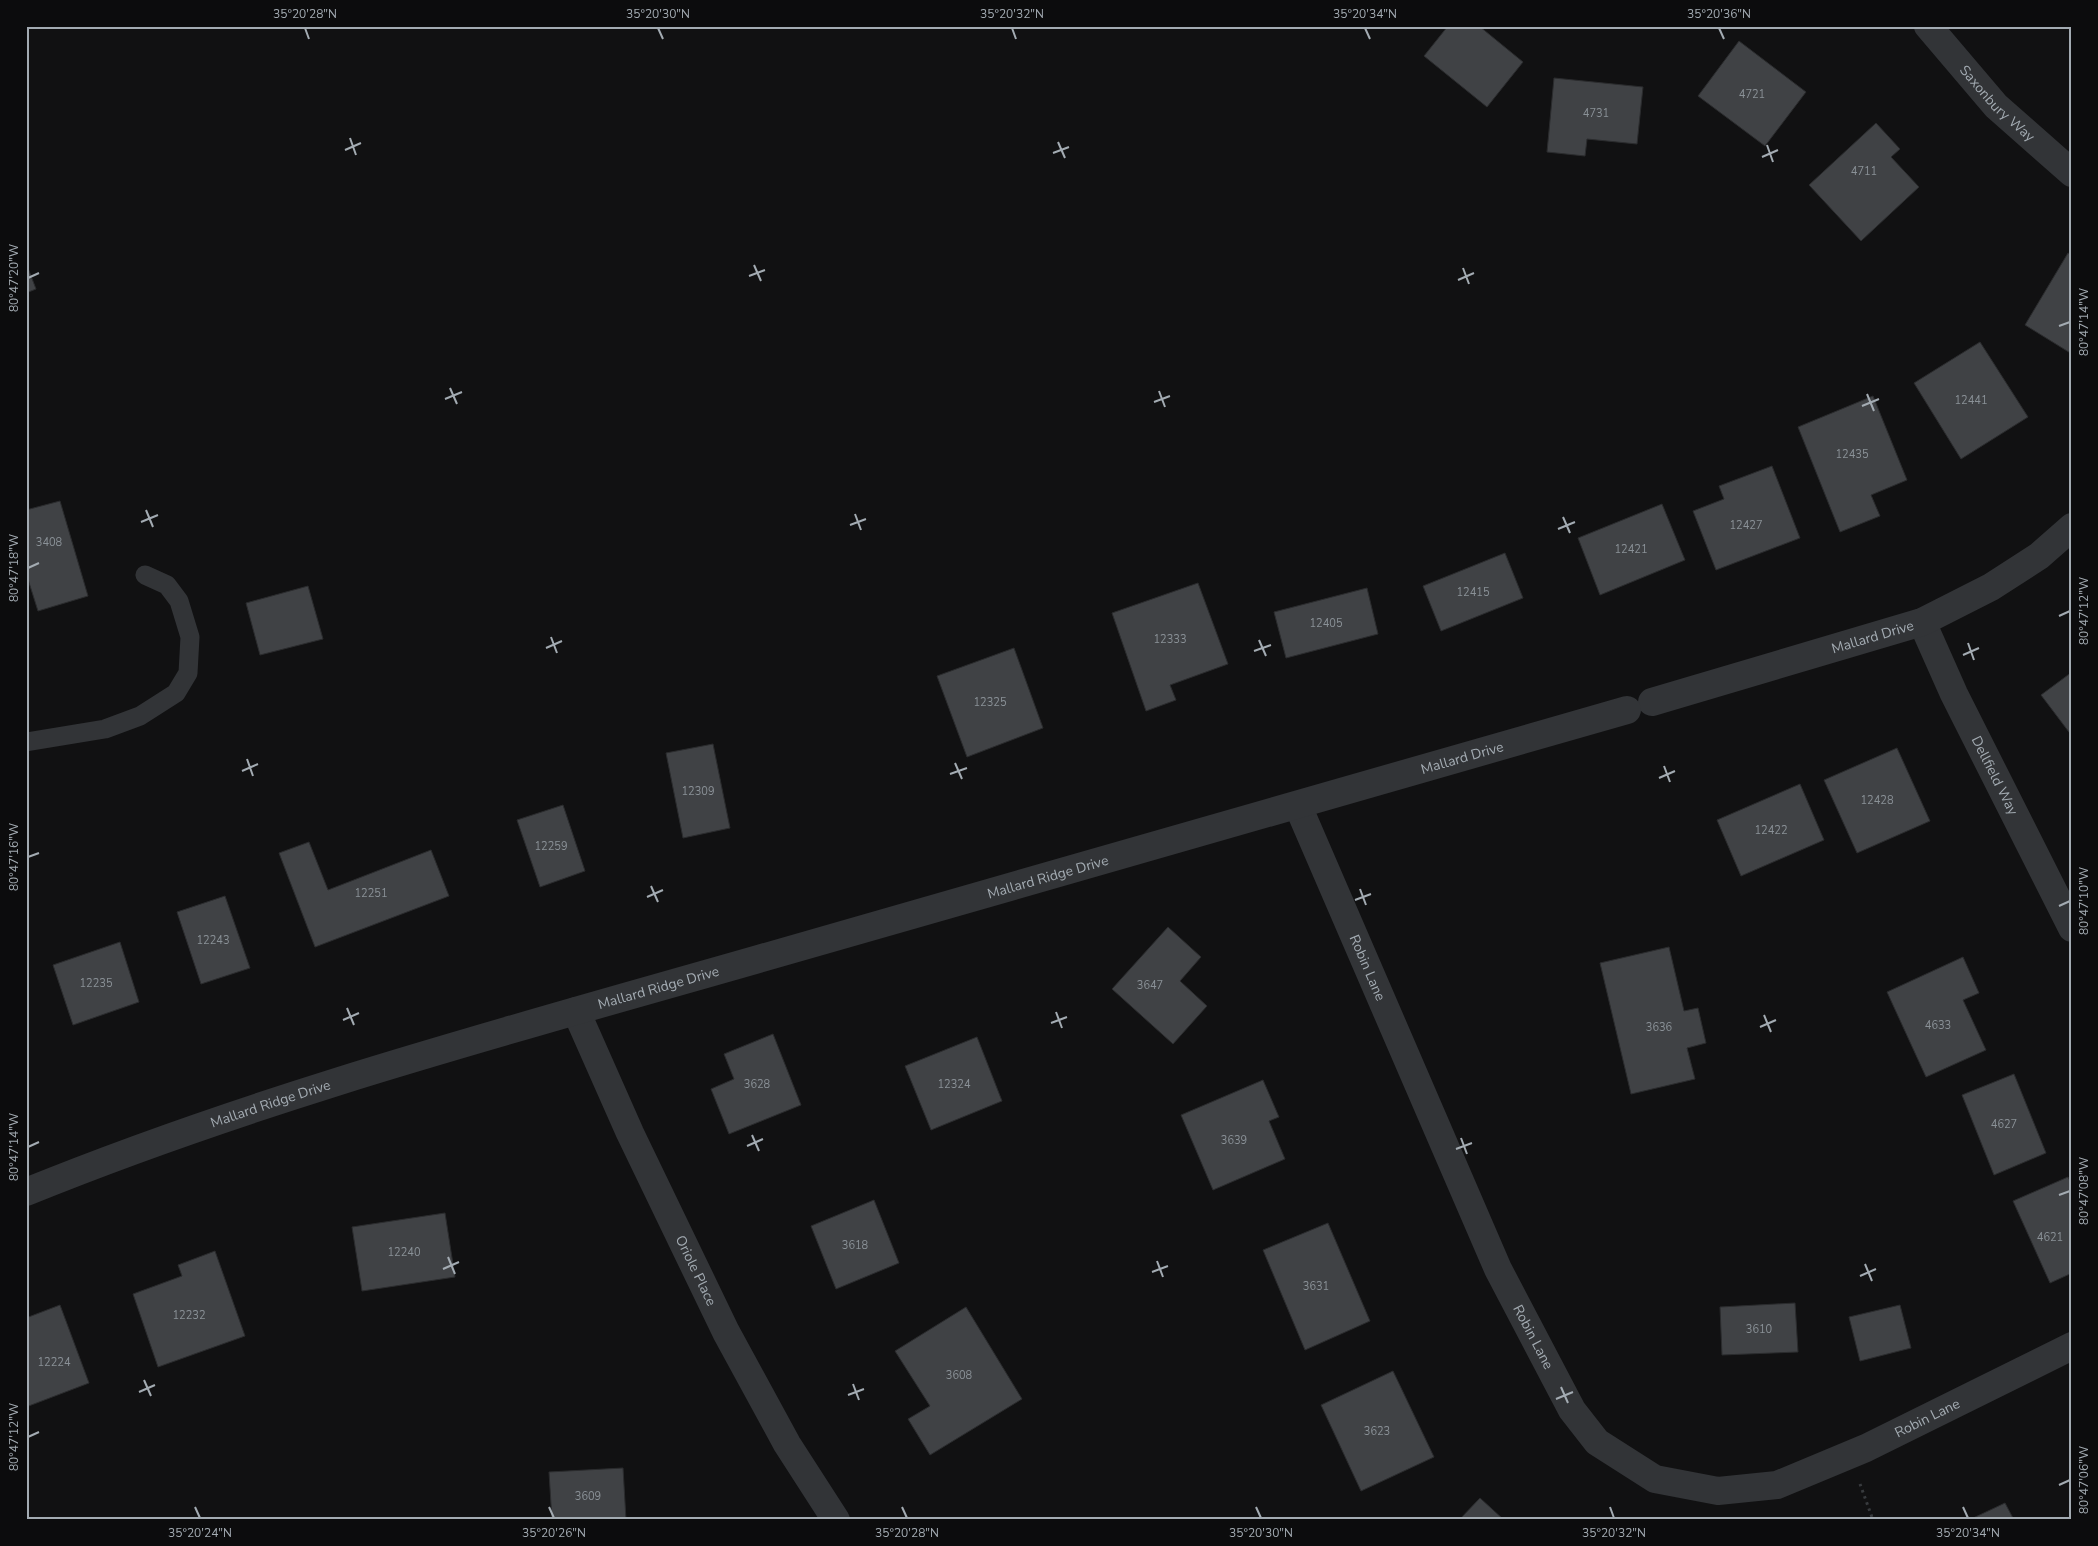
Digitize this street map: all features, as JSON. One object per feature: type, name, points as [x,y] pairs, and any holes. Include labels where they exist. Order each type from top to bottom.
[{"type":"street","name":"Saxonbury Way","points":[[1928,26],[1996,106],[2072,173]]},
{"type":"street","name":"Mallard Drive","points":[[1652,702],[1922,622],[1991,587],[2039,556],[2072,527]]},
{"type":"street","name":"Dellfield Way","points":[[1922,622],[1954,694],[2072,928]]},
{"type":"street","name":"Mallard Drive","points":[[1298,806],[1626,710]]},
{"type":"street","name":"Mallard Ridge Drive","points":[[26,1192],[110,1158],[296,1094],[576,1011],[1298,806]]},
{"type":"street","name":"Robin Lane","points":[[1298,806],[1498,1269],[1572,1410],[1597,1442],[1655,1479],[1718,1491],[1777,1485],[1866,1448],[2072,1346]]},
{"type":"street","name":"Oriole Place","points":[[576,1011],[630,1133],[726,1332],[787,1444],[836,1520]]},
{"type":"lane","points":[[26,742],[105,730],[140,716],[176,693],[188,673],[190,637],[179,601],[167,584],[145,575]]},
{"type":"building","points":[[1448,26],[1479,26],[1523,62],[1487,107],[1424,56]]},
{"type":"building","points":[[1739,41],[1806,92],[1765,146],[1698,96]]},
{"type":"building","points":[[1554,78],[1643,87],[1637,144],[1587,139],[1585,156],[1547,152]]},
{"type":"building","points":[[1876,123],[1900,149],[1891,157],[1919,187],[1861,241],[1809,185]]},
{"type":"building","points":[[2068,253],[2072,255],[2072,354],[2025,325]]},
{"type":"building","points":[[26,263],[36,289],[26,293]]},
{"type":"building","points":[[1980,342],[2028,417],[1961,459],[1914,383]]},
{"type":"building","points":[[1873,396],[1907,480],[1871,495],[1880,516],[1840,532],[1798,427]]},
{"type":"building","points":[[1772,466],[1800,538],[1716,570],[1693,511],[1724,499],[1719,486]]},
{"type":"building","points":[[60,501],[88,596],[38,611],[26,573],[26,510]]},
{"type":"building","points":[[1662,504],[1685,560],[1600,595],[1578,538]]},
{"type":"building","points":[[1505,553],[1523,598],[1441,631],[1423,586]]},
{"type":"building","points":[[1198,583],[1228,664],[1170,685],[1176,700],[1146,711],[1112,613]]},
{"type":"building","points":[[308,586],[323,639],[260,655],[246,603]]},
{"type":"building","points":[[1367,588],[1378,634],[1286,658],[1274,612]]},
{"type":"building","points":[[1014,648],[1043,728],[967,757],[937,676]]},
{"type":"building","points":[[2072,672],[2072,736],[2041,695]]},
{"type":"building","points":[[713,744],[730,828],[683,838],[666,753]]},
{"type":"building","points":[[1897,748],[1930,821],[1857,853],[1824,780]]},
{"type":"building","points":[[1800,784],[1824,840],[1741,876],[1717,820]]},
{"type":"building","points":[[563,805],[585,871],[540,887],[517,820]]},
{"type":"building","points":[[309,842],[328,890],[431,850],[449,896],[315,947],[279,853]]},
{"type":"building","points":[[225,896],[250,968],[201,984],[177,912]]},
{"type":"building","points":[[1168,927],[1201,957],[1180,981],[1207,1006],[1173,1044],[1112,989]]},
{"type":"building","points":[[120,942],[139,1002],[73,1025],[53,965]]},
{"type":"building","points":[[1669,947],[1684,1011],[1698,1008],[1706,1043],[1687,1048],[1695,1079],[1631,1094],[1600,963]]},
{"type":"building","points":[[1963,957],[1979,993],[1963,1000],[1986,1050],[1926,1077],[1887,992]]},
{"type":"building","points":[[773,1034],[801,1105],[729,1134],[711,1089],[734,1079],[724,1054]]},
{"type":"building","points":[[977,1037],[1002,1101],[931,1130],[905,1066]]},
{"type":"building","points":[[2014,1074],[2046,1153],[1994,1175],[1962,1095]]},
{"type":"building","points":[[1263,1080],[1279,1117],[1269,1121],[1285,1159],[1213,1190],[1181,1115]]},
{"type":"building","points":[[2068,1177],[2072,1185],[2072,1273],[2050,1283],[2013,1201]]},
{"type":"building","points":[[874,1200],[899,1263],[836,1289],[811,1226]]},
{"type":"building","points":[[445,1213],[455,1277],[362,1291],[352,1227]]},
{"type":"building","points":[[1328,1223],[1370,1321],[1305,1350],[1263,1250]]},
{"type":"building","points":[[215,1251],[245,1336],[158,1367],[133,1294],[182,1276],[178,1265]]},
{"type":"building","points":[[1795,1303],[1798,1352],[1722,1355],[1720,1307]]},
{"type":"building","points":[[60,1305],[89,1383],[26,1407],[26,1318]]},
{"type":"building","points":[[1900,1305],[1911,1348],[1860,1361],[1849,1317]]},
{"type":"building","points":[[966,1307],[1022,1399],[930,1455],[908,1419],[930,1406],[895,1351]]},
{"type":"building","points":[[1393,1371],[1434,1457],[1361,1491],[1321,1405]]},
{"type":"building","points":[[623,1468],[626,1520],[552,1520],[549,1472]]},
{"type":"building","points":[[1480,1498],[1504,1520],[1459,1520]]},
{"type":"building","points":[[2005,1503],[2014,1520],[1969,1520]]}]
